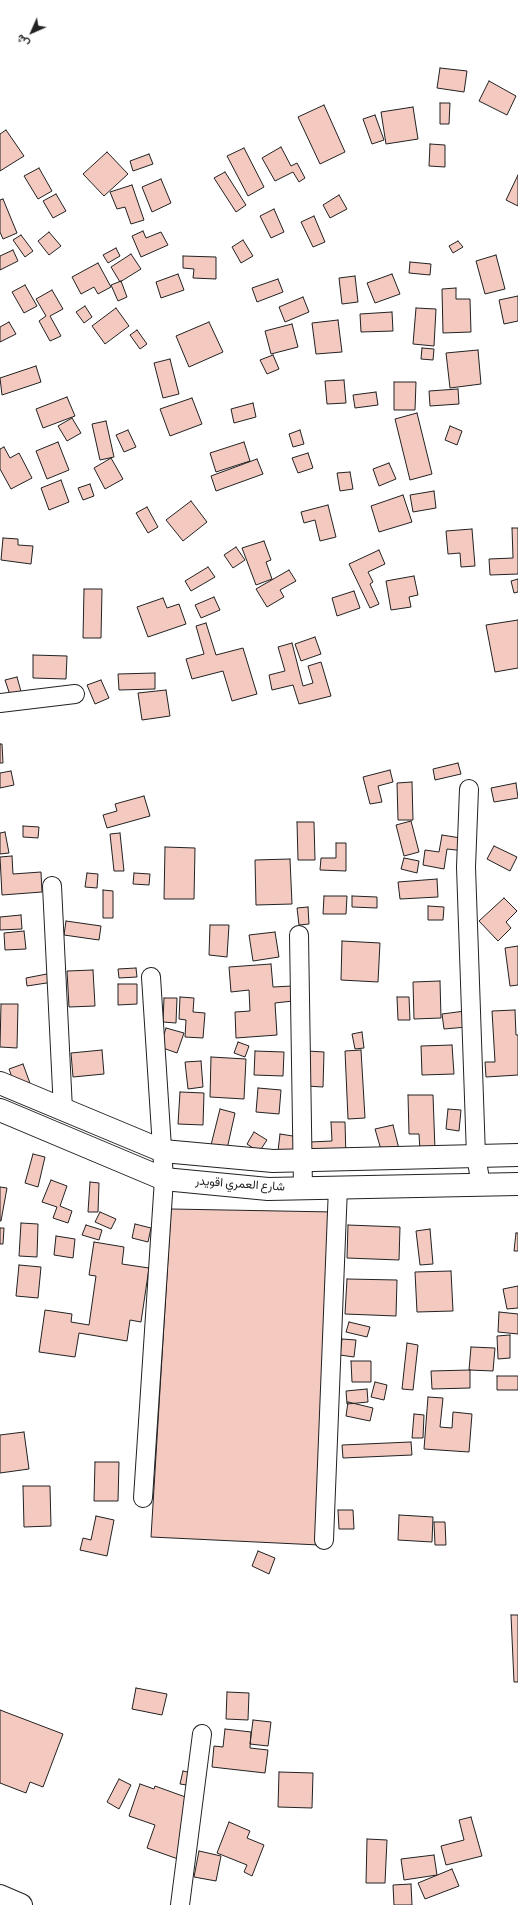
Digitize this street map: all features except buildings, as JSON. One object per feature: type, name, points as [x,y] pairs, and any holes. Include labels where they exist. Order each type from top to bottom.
[{"type":"street","points":[[0,703],[75,694]]},
{"type":"street","points":[[469,789],[466,867],[476,1156],[481,1185]]},
{"type":"street","points":[[52,886],[63,1110]]},
{"type":"street","points":[[299,935],[303,1189]]},
{"type":"street","points":[[143,1498],[164,1179],[150,977]]},
{"type":"street","points":[[0,1083],[163,1152],[272,1161],[518,1155]]},
{"type":"street","name":"شارع العمري اقويدر","points":[[0,1110],[164,1179],[268,1189],[518,1184]]},
{"type":"street","points":[[324,1540],[338,1187]]},
{"type":"street","points":[[180,1905],[202,1734]]},
{"type":"street","points":[[0,1896],[21,1905]]}]
